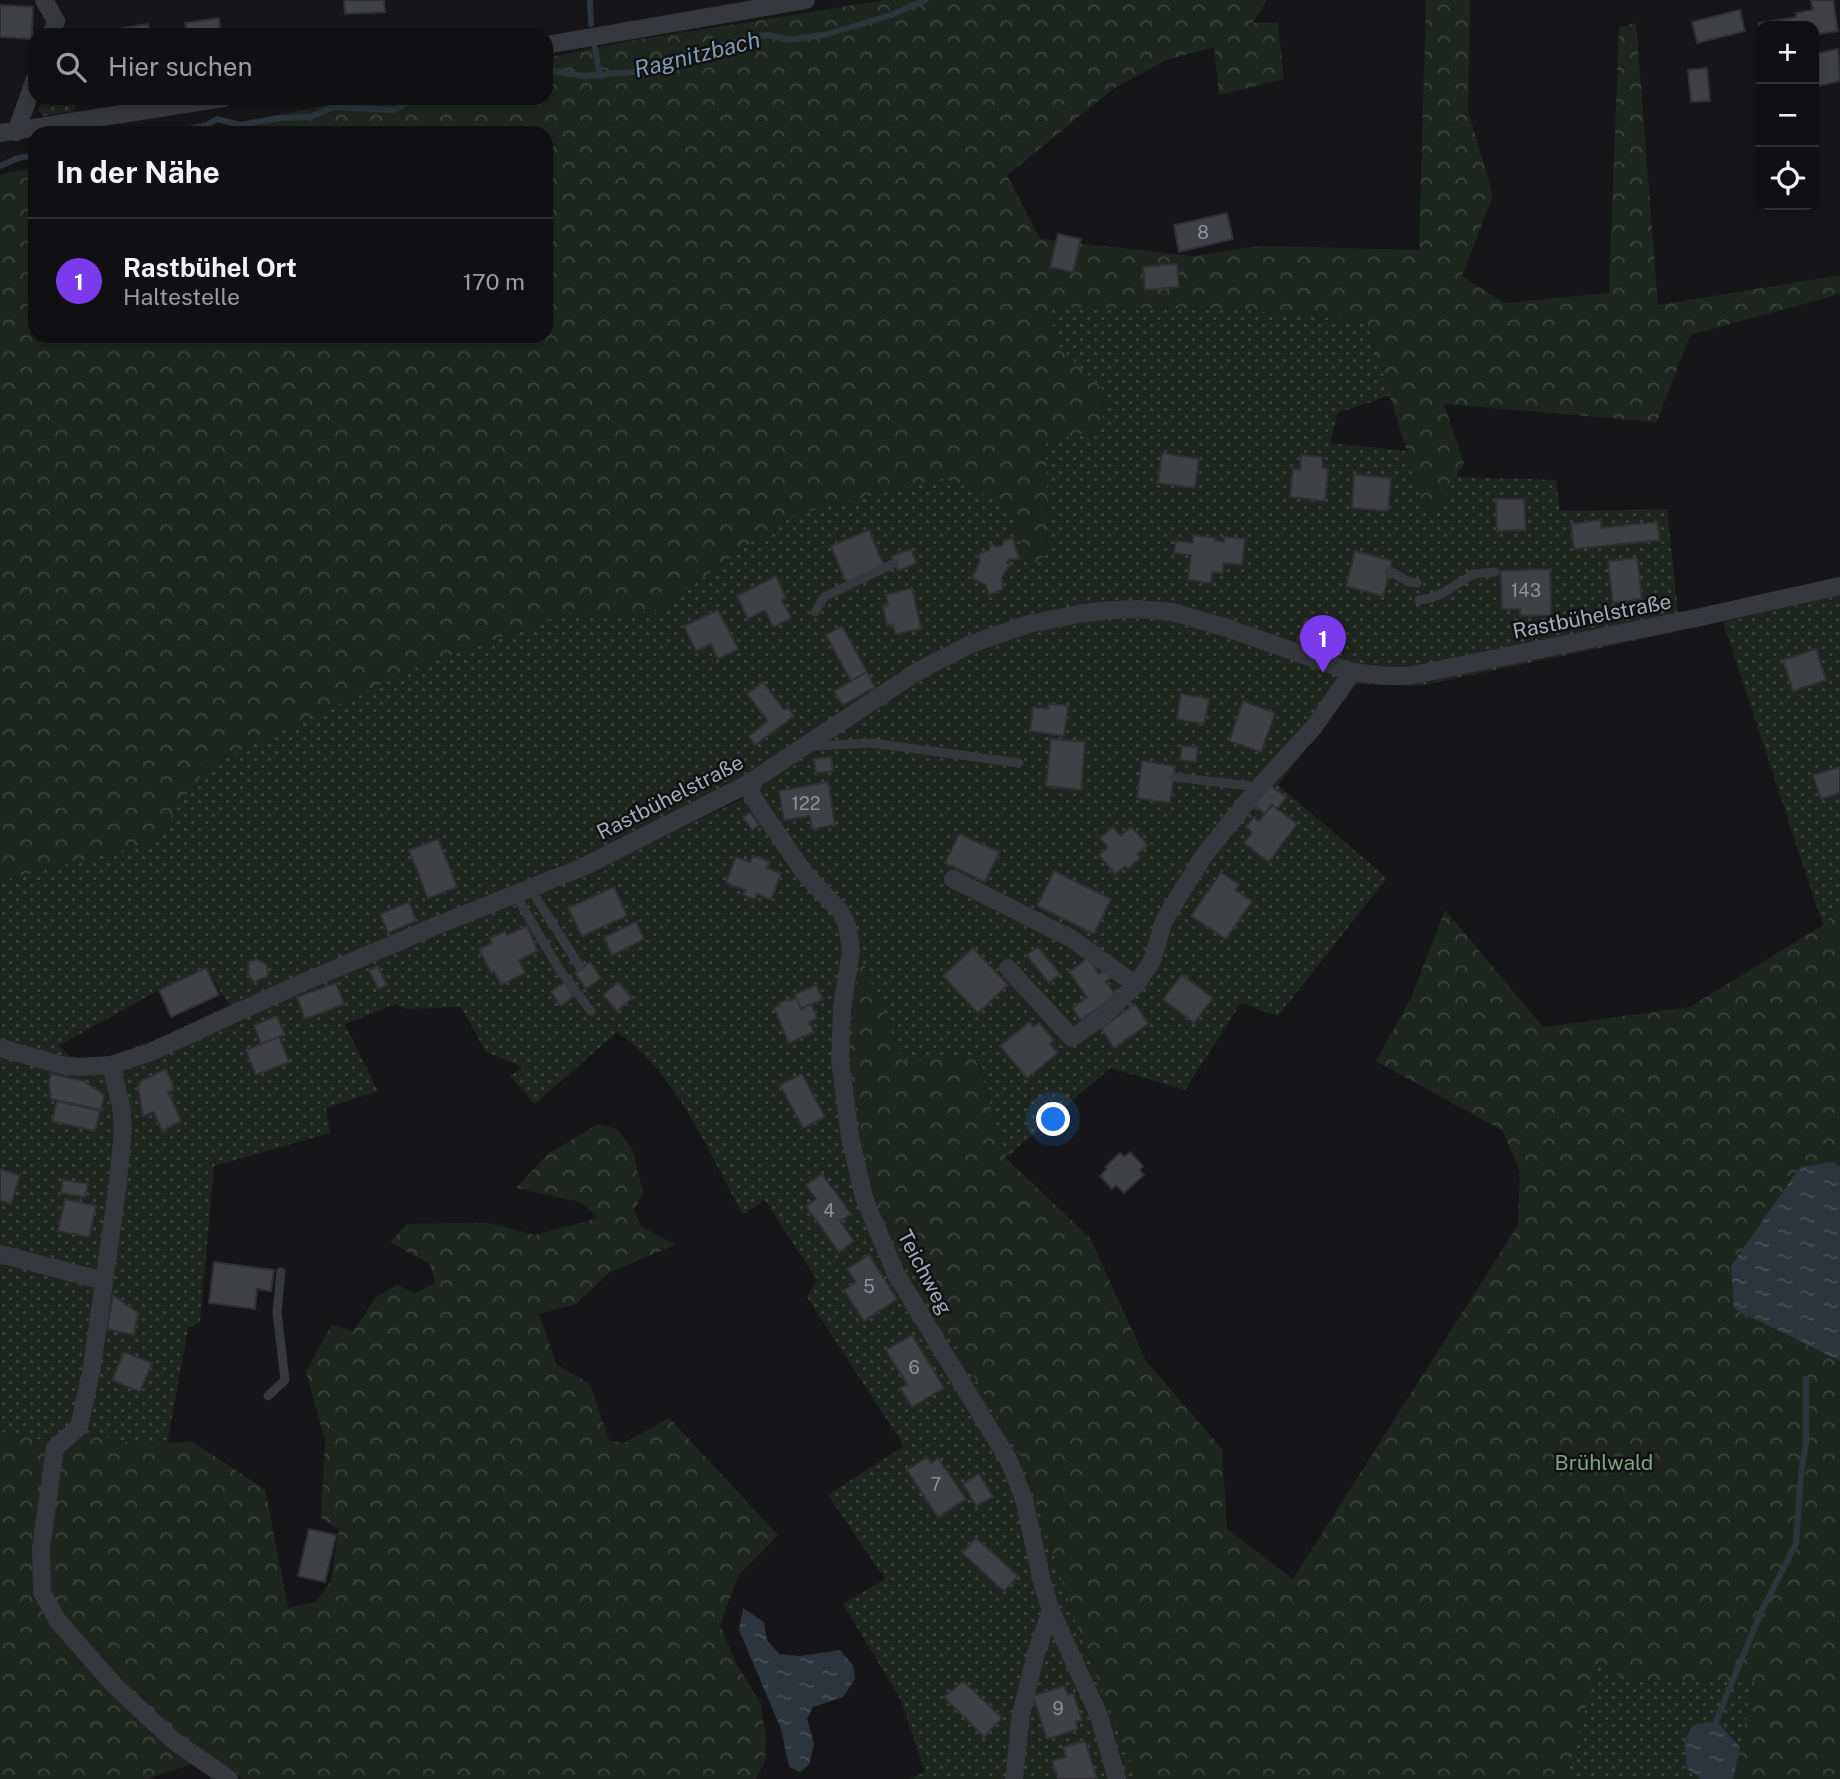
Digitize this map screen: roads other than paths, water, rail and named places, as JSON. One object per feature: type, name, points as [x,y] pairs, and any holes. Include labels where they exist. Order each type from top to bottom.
[{"type":"street","points":[[44,0],[54,28]]},
{"type":"street","points":[[553,44],[806,0]]},
{"type":"street","points":[[8,133],[28,93]]},
{"type":"street","points":[[51,126],[180,105]]},
{"type":"street","points":[[8,133],[28,130]]},
{"type":"street","name":"Rastbühelstraße","points":[[0,1048],[70,1066],[94,1067],[111,1065],[150,1052],[472,910],[583,867],[746,785],[918,671],[971,644],[1029,624],[1083,612],[1137,609],[1172,612],[1227,628],[1352,673],[1408,676],[1840,586]]},
{"type":"street","points":[[1008,968],[1072,1038],[1102,1017],[1136,985],[1152,961],[1164,920],[1205,854],[1259,787],[1314,727],[1352,673]]},
{"type":"street","name":"Teichweg","points":[[746,785],[805,874],[840,911],[847,925],[851,950],[842,1008],[840,1060],[850,1136],[864,1198],[897,1274],[1009,1461],[1024,1499],[1051,1611],[1099,1716],[1117,1779]]},
{"type":"street","points":[[953,879],[1072,939],[1136,985]]},
{"type":"street","points":[[111,1065],[121,1106],[123,1129],[104,1281],[92,1367],[79,1427],[55,1448],[41,1548],[42,1592],[58,1621],[114,1685],[174,1741],[229,1779]]},
{"type":"street","points":[[0,1254],[104,1281]]},
{"type":"street","points":[[1014,1779],[1021,1714],[1036,1653],[1051,1611]]},
{"type":"lane","points":[[54,28],[56,0]]},
{"type":"lane","points":[[816,612],[824,597],[895,563]]},
{"type":"lane","points":[[1389,571],[1409,582],[1418,583]]},
{"type":"lane","points":[[1419,600],[1443,593],[1473,574],[1495,572]]},
{"type":"lane","points":[[806,746],[872,743],[1019,763]]},
{"type":"lane","points":[[1174,777],[1259,787]]},
{"type":"lane","points":[[522,891],[580,967]]},
{"type":"lane","points":[[522,891],[561,972],[591,1011]]},
{"type":"lane","points":[[268,1396],[285,1380],[277,1312],[281,1272]]},
{"type":"water","points":[[1833,1162],[1840,1167],[1840,1361],[1734,1309],[1731,1266],[1800,1167]]},
{"type":"water","points":[[743,1608],[764,1622],[767,1640],[779,1654],[800,1656],[840,1650],[853,1665],[855,1679],[843,1697],[813,1707],[807,1719],[814,1744],[809,1765],[800,1772],[789,1767],[781,1729],[739,1630]]},
{"type":"water","points":[[1716,1721],[1740,1747],[1733,1779],[1702,1779],[1687,1769],[1684,1741],[1693,1725]]},
{"type":"waterway","points":[[590,0],[591,24]]},
{"type":"waterway","name":"Ragnitzbach","points":[[553,71],[583,76],[646,71],[673,57],[767,35],[790,40],[828,34],[891,15],[926,0]]},
{"type":"waterway","points":[[595,48],[600,76]]},
{"type":"waterway","name":"Ragnitzbach","points":[[202,126],[217,119],[241,125],[278,118],[310,117],[333,107],[395,110],[404,105]]},
{"type":"waterway","name":"Ragnitzbach","points":[[0,166],[28,156]]},
{"type":"waterway","points":[[1716,1726],[1761,1612],[1796,1544],[1806,1442],[1806,1379]]},
{"type":"place","name":"Rastbühel Ort","points":[[1323,673]]},
{"type":"park label","name":"Brühlwald","points":[[1604,1462]]}]
